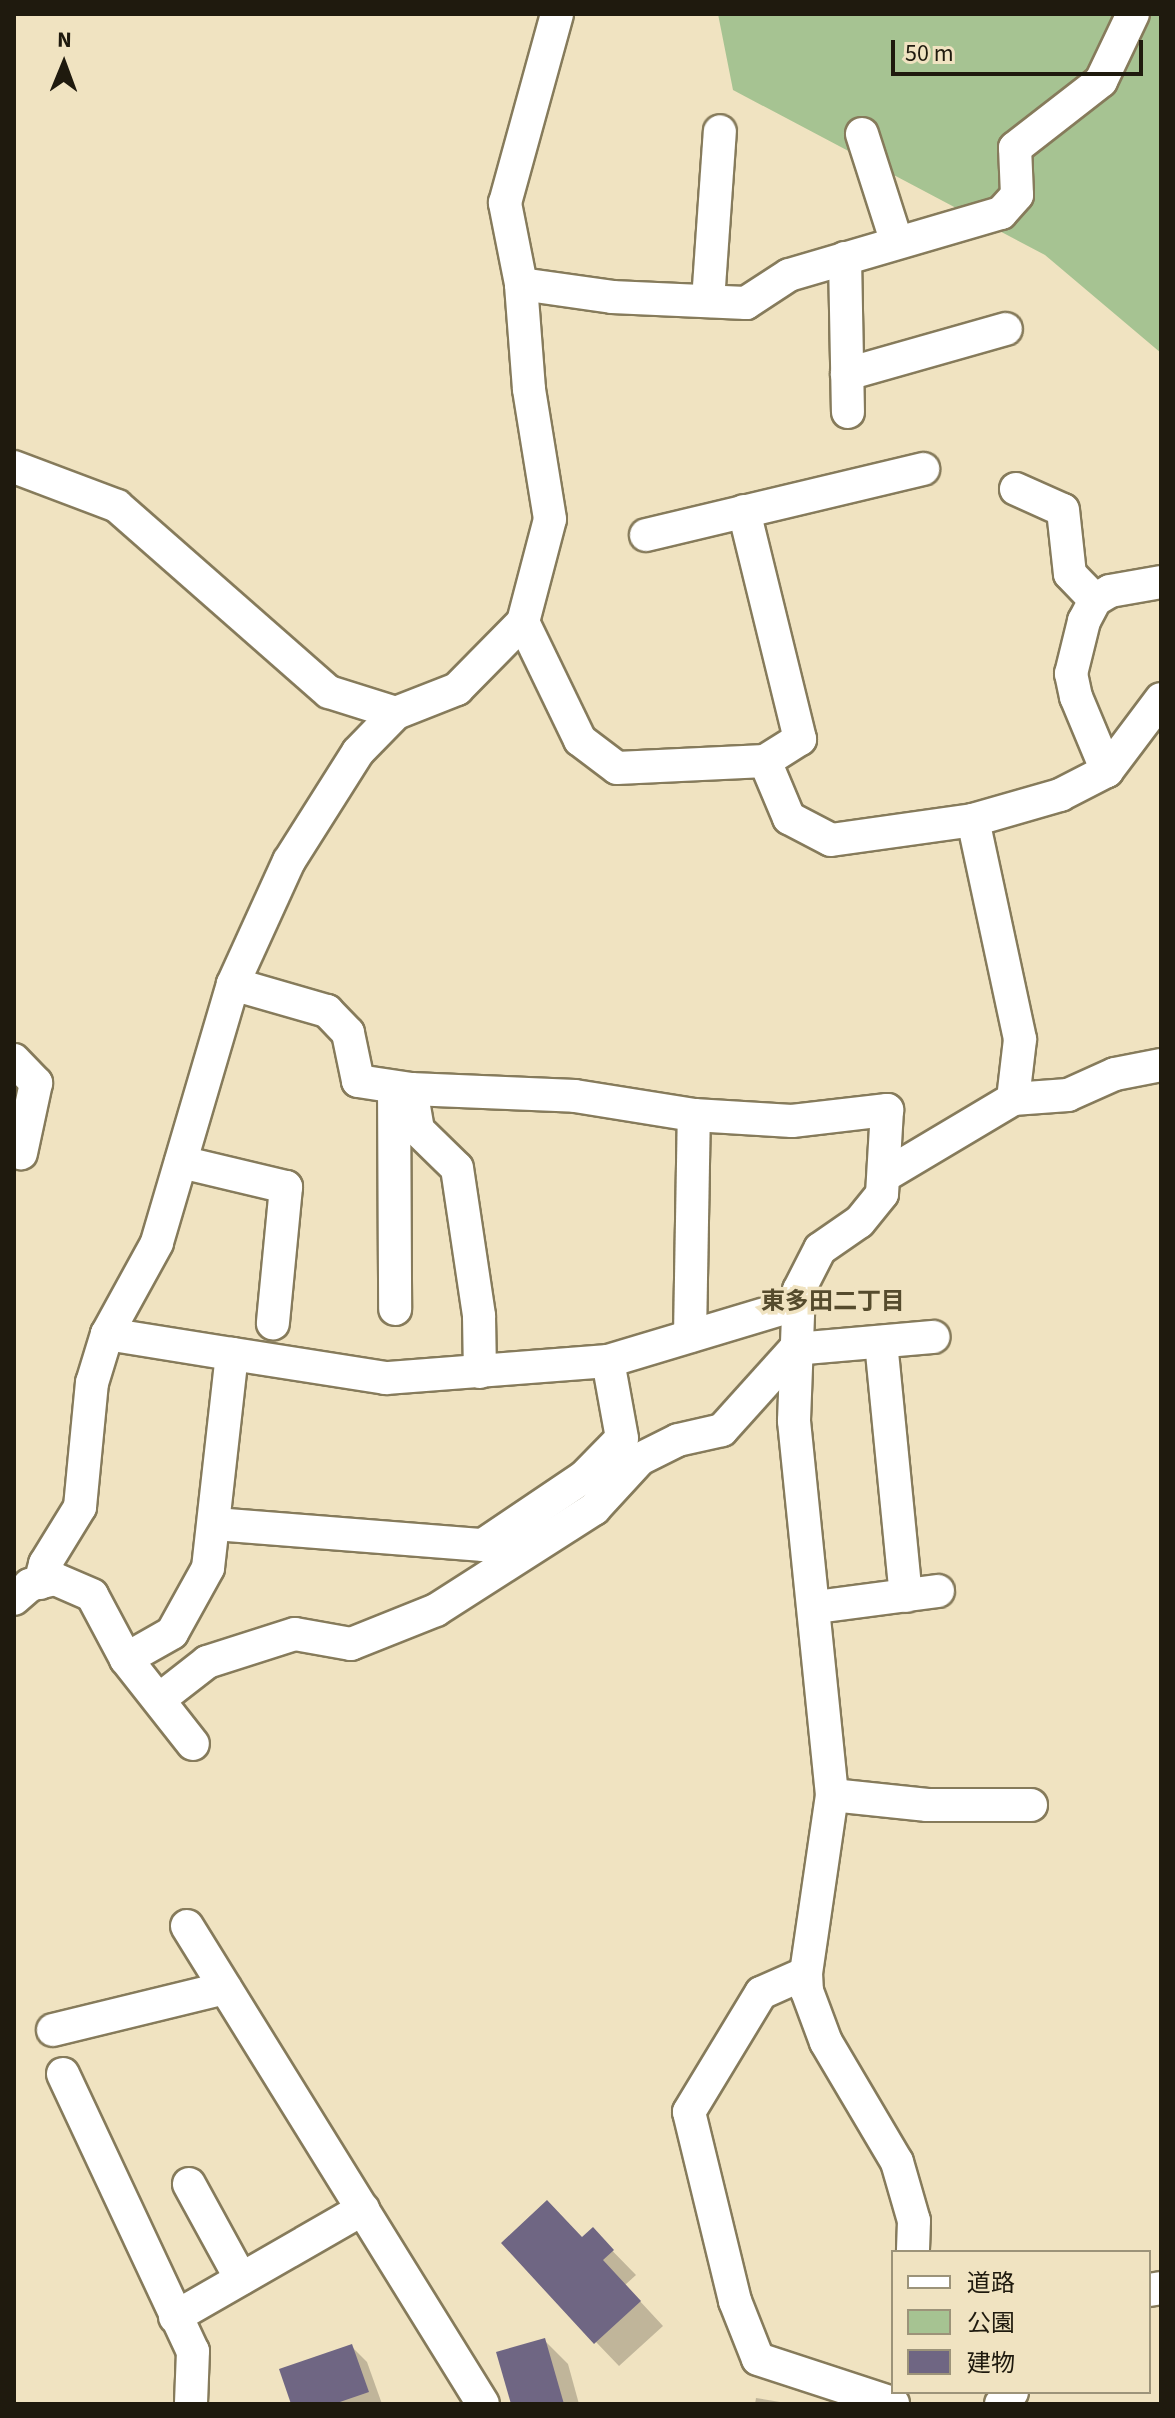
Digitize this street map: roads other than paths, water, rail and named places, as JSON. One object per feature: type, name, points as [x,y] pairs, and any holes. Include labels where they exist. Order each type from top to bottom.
[{"type":"street","points":[[27,1591],[80,1507],[92,1383],[107,1334],[157,1243],[233,984],[289,861],[358,752],[396,713],[457,689],[523,622],[550,519],[529,389],[521,284],[505,203],[557,14]]},
{"type":"street","points":[[521,284],[612,297],[746,303],[789,275],[1001,213],[1017,195],[1015,148],[1101,81],[1133,14]]},
{"type":"street","points":[[708,301],[720,131]]},
{"type":"street","points":[[862,134],[897,243]]},
{"type":"street","points":[[845,258],[848,412]]},
{"type":"street","points":[[847,374],[1006,329]]},
{"type":"street","points":[[14,467],[117,506],[329,692],[396,713]]},
{"type":"street","points":[[646,535],[923,469]]},
{"type":"street","points":[[1016,489],[1063,510],[1070,574],[1095,600]]},
{"type":"street","points":[[523,622],[580,740],[617,768],[765,761],[800,739],[744,511]]},
{"type":"street","points":[[1107,771],[1076,697],[1071,674],[1084,621],[1095,600],[1110,591],[1161,582]]},
{"type":"street","points":[[765,761],[789,818],[831,840],[973,820],[1060,795],[1107,771],[1161,699]]},
{"type":"street","points":[[973,820],[1020,1039],[1013,1099]]},
{"type":"street","points":[[233,984],[327,1011],[348,1033],[358,1081],[403,1088],[575,1096],[694,1115],[792,1121],[887,1110],[882,1194],[859,1222],[820,1249],[798,1304],[794,1421],[816,1607],[832,1795],[806,1973],[807,1991],[826,2042],[897,2162],[914,2221],[913,2250]]},
{"type":"street","points":[[14,1060],[36,1083],[21,1153]]},
{"type":"street","points":[[884,1176],[1013,1099],[1068,1095],[1115,1074],[1161,1065]]},
{"type":"street","points":[[395,1309],[403,1088]]},
{"type":"street","points":[[403,1088],[418,1130],[457,1168],[479,1316],[480,1372]]},
{"type":"street","points":[[690,1336],[694,1115]]},
{"type":"street","points":[[181,1162],[286,1187],[273,1323]]},
{"type":"street","points":[[107,1334],[386,1378],[608,1361],[798,1304]]},
{"type":"street","points":[[161,1698],[207,1662],[295,1634],[351,1644],[436,1610],[594,1509],[640,1459],[678,1440],[722,1430],[795,1349],[933,1337]]},
{"type":"street","points":[[881,1342],[906,1596]]},
{"type":"street","points":[[126,1659],[172,1633],[208,1568],[232,1354]]},
{"type":"street","points":[[215,1524],[483,1545],[584,1477],[622,1438],[608,1361]]},
{"type":"street","points":[[27,1591],[55,1579],[92,1595],[126,1659],[161,1698],[193,1744]]},
{"type":"street","points":[[816,1607],[938,1591]]},
{"type":"street","points":[[832,1795],[927,1805],[1031,1805]]},
{"type":"street","points":[[187,1926],[483,2404]]},
{"type":"street","points":[[806,1973],[761,1993],[689,2112],[735,2301],[758,2359],[893,2404]]},
{"type":"street","points":[[53,2030],[225,1988]]},
{"type":"street","points":[[63,2074],[193,2351],[191,2404]]},
{"type":"street","points":[[189,2184],[241,2279]]},
{"type":"street","points":[[175,2317],[363,2209]]},
{"type":"district","name":"東多田二丁目","points":[[833,1302]]}]
